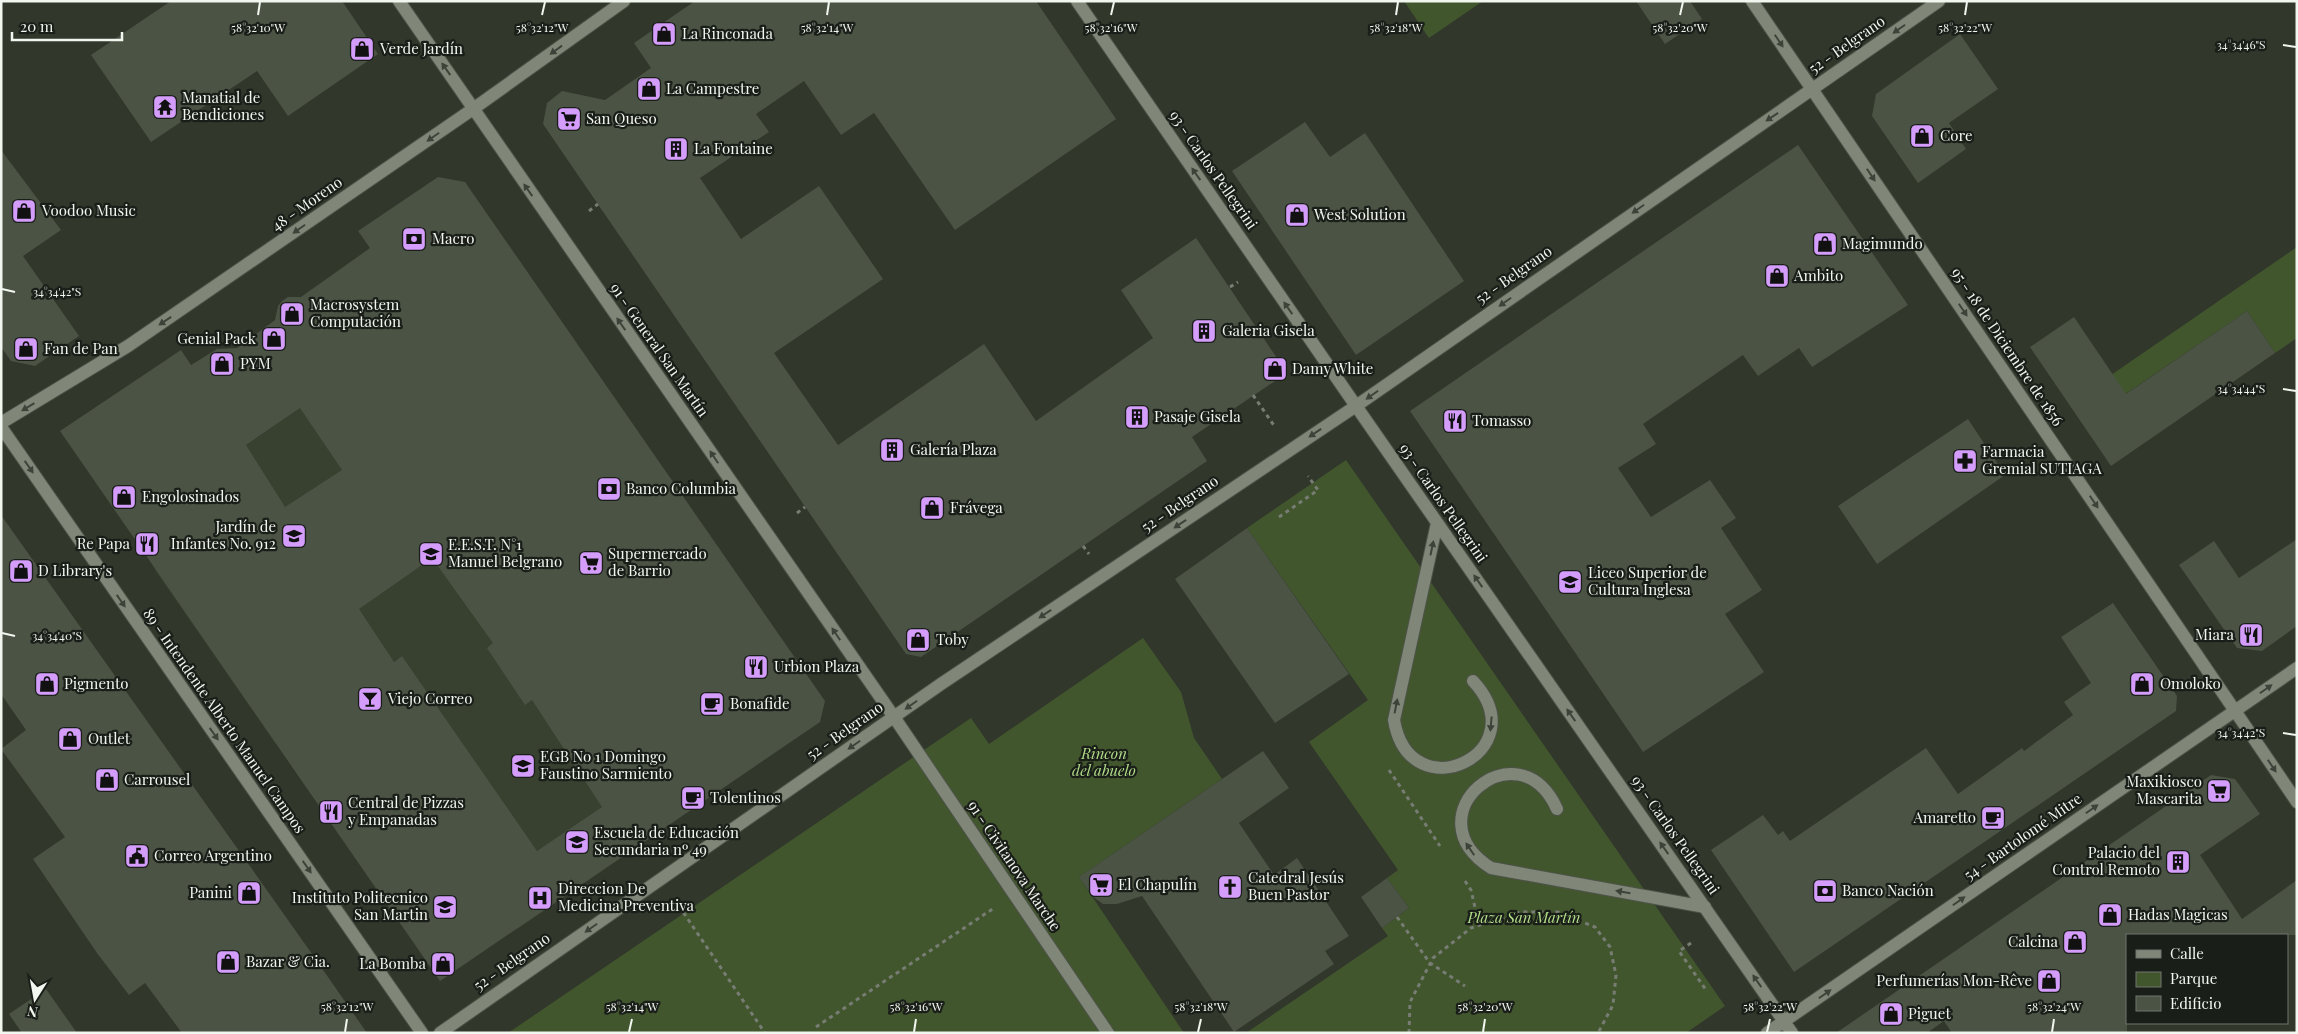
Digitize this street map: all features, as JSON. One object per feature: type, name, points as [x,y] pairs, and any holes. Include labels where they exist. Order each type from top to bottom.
[{"type":"street","name":"91 - General San Martín","points":[[399,1],[894,717]]},
{"type":"street","name":"48 - Moreno","points":[[1,425],[128,346],[474,109],[624,1]]},
{"type":"street","name":"93 - Carlos Pellegrini","points":[[1077,1],[1792,1033]]},
{"type":"street","name":"95 - 18 de Diciembre de 1856","points":[[1752,1],[2297,802]]},
{"type":"street","name":"52 - Belgrano","points":[[440,1033],[894,717],[1356,406],[1939,1]]},
{"type":"street","name":"89 - Intendente Alberto Manuel Campos","points":[[1,425],[422,1033]]},
{"type":"street","points":[[1437,523],[1394,720],[1397,735],[1404,749],[1416,760],[1431,767],[1448,768],[1464,764],[1478,754],[1488,741],[1492,724],[1490,708],[1484,692],[1473,681]]},
{"type":"street","name":"54 - Bartolomé Mitre","points":[[1766,1033],[2297,668]]},
{"type":"street","name":"91 - Civitanova Marche","points":[[894,717],[1108,1033]]},
{"type":"street","points":[[1557,809],[1551,795],[1540,784],[1526,776],[1510,773],[1493,776],[1479,785],[1468,798],[1462,813],[1461,830],[1467,846],[1477,859],[1491,868],[1705,907]]},
{"type":"path","points":[[589,210],[598,204]]},
{"type":"path","points":[[1230,287],[1238,282]]},
{"type":"path","points":[[1253,395],[1275,428]]},
{"type":"path","points":[[1279,517],[1318,490],[1308,476]]},
{"type":"path","points":[[797,513],[805,507]]},
{"type":"path","points":[[1082,546],[1089,555]]},
{"type":"path","points":[[816,1027],[1013,894]]},
{"type":"path","points":[[679,906],[765,1033]]},
{"type":"path","points":[[1409,1033],[1410,1002],[1433,958],[1471,928],[1520,912],[1558,912],[1595,927],[1610,947],[1616,976],[1613,1005],[1598,1033]]},
{"type":"path","points":[[1397,917],[1430,963],[1465,986]]},
{"type":"path","points":[[1691,943],[1679,951],[1706,990]]},
{"type":"shaded area","points":[[300,408],[487,547],[676,820],[518,929],[395,751],[444,717],[402,656],[275,743],[154,569],[272,488],[245,446]]},
{"type":"green space","points":[[1404,1],[1483,1],[1429,38]]},
{"type":"green space","points":[[2297,247],[2297,338],[2275,353],[2247,311],[2083,423],[2069,404]]},
{"type":"green space","name":"Plaza San Martín","points":[[1346,460],[1725,1006],[1686,1033],[1246,1033],[1388,936],[1382,928],[1409,908],[1387,878],[1398,870],[1309,742],[1368,700],[1247,528]]},
{"type":"green space","name":"Rincon del abuelo","points":[[1143,638],[1181,692],[1194,738],[1222,779],[1079,877],[1184,1033],[508,1033],[971,718],[989,744]]},
{"type":"building","name":"Manatial de Bendiciones","points":[[171,1],[342,1],[378,54],[288,116],[257,71],[151,142],[91,55]]},
{"type":"building","points":[[695,1],[1036,1],[1116,119],[955,230],[874,113],[841,135],[804,81],[756,114],[769,132],[700,178],[741,239],[819,186],[883,279],[774,353],[838,445],[984,344],[1036,421],[1153,338],[1121,290],[1196,238],[1287,373],[1192,437],[1207,461],[921,657],[906,654],[543,124],[547,103],[562,91],[605,100],[651,68],[634,43]]},
{"type":"building","points":[[1636,1],[1690,1],[1702,19],[1665,44]]},
{"type":"building","points":[[1960,34],[1998,89],[1949,123],[1966,149],[1918,183],[1872,116],[1876,94]]},
{"type":"building","points":[[1305,122],[1330,157],[1365,133],[1464,281],[1356,355],[1232,171]]},
{"type":"building","points":[[1798,145],[1908,305],[1812,367],[1799,348],[1758,376],[1743,355],[1643,424],[1656,444],[1618,468],[1651,517],[1710,480],[1736,518],[1721,528],[1762,590],[1725,614],[1764,672],[1643,752],[1410,411]]},
{"type":"building","points":[[1,150],[61,230],[23,256],[79,336],[35,366],[11,361],[1,347]]},
{"type":"building","points":[[438,177],[465,182],[825,701],[820,722],[440,981],[60,431],[181,350],[191,365],[217,349],[237,348],[275,320],[278,306],[282,301],[288,297],[301,297],[370,248],[358,231]],"holes":[[[300,408],[342,470],[285,507],[246,445]],[[432,558],[493,643],[487,648],[525,705],[532,700],[602,807],[537,851],[402,656],[394,662],[359,609]]]},
{"type":"building","points":[[2247,311],[2275,353],[2111,466],[2030,347],[2074,317],[2126,394]]},
{"type":"building","points":[[1968,419],[2005,475],[1877,564],[1838,506]]},
{"type":"building","points":[[1,515],[367,1033],[182,1033],[145,983],[129,995],[97,953],[33,859],[65,837],[1,749],[26,730],[1,694]]},
{"type":"building","points":[[1247,528],[1349,674],[1275,723],[1175,579]]},
{"type":"building","points":[[2297,539],[2297,626],[2262,651],[2237,648],[2179,565],[2214,541],[2239,578]]},
{"type":"building","points":[[2113,603],[2177,696],[2176,711],[1794,972],[1711,850],[1763,815],[1778,835],[1783,831],[1790,841],[1926,748],[1958,794],[2022,748],[2024,751],[2073,715],[2064,702],[2091,683],[2061,637]]},
{"type":"building","points":[[1263,751],[1289,788],[1239,823],[1274,875],[1297,858],[1349,936],[1325,951],[1334,964],[1234,1032],[1142,896],[1117,904],[1103,904],[1092,896],[1079,877]]},
{"type":"building","points":[[2211,775],[2235,779],[2260,814],[2200,855],[2242,919],[2297,880],[2297,935],[2126,934],[2127,1033],[1952,1033],[1944,1021],[1927,1033],[1836,1033]]},
{"type":"building","points":[[1387,878],[1409,908],[1382,928],[1361,897]]},
{"type":"building","points":[[46,989],[77,1033],[22,1033],[9,1014]]},
{"type":"place","name":"La Rinconada","points":[[664,34]]},
{"type":"place","name":"Verde Jardín","points":[[362,49]]},
{"type":"place","name":"La Campestre","points":[[649,89]]},
{"type":"place","name":"Manatial de Bendiciones","points":[[165,107]]},
{"type":"place","name":"San Queso","points":[[569,119]]},
{"type":"place","name":"Core","points":[[1922,136]]},
{"type":"place","name":"La Fontaine","points":[[676,149]]},
{"type":"place","name":"Voodoo Music","points":[[24,211]]},
{"type":"place","name":"West Solution","points":[[1297,215]]},
{"type":"place","name":"Macro","points":[[414,239]]},
{"type":"place","name":"Magimundo","points":[[1825,244]]},
{"type":"place","name":"Ambito","points":[[1777,276]]},
{"type":"place","name":"Macrosystem Computación","points":[[292,314]]},
{"type":"place","name":"Galeria Gisela","points":[[1204,331]]},
{"type":"place","name":"Genial Pack","points":[[274,339]]},
{"type":"place","name":"Fan de Pan","points":[[26,349]]},
{"type":"place","name":"PYM","points":[[222,364]]},
{"type":"place","name":"Damy White","points":[[1275,369]]},
{"type":"place","name":"Pasaje Gisela","points":[[1137,417]]},
{"type":"place","name":"Tomasso","points":[[1455,421]]},
{"type":"place","name":"Galería Plaza","points":[[892,450]]},
{"type":"place","name":"Farmacia Gremial SUTIAGA","points":[[1965,461]]},
{"type":"place","name":"Banco Columbia","points":[[609,489]]},
{"type":"place","name":"Engolosinados","points":[[124,497]]},
{"type":"place","name":"Frávega","points":[[932,508]]},
{"type":"place","name":"Jardín de Infantes No. 912","points":[[294,536]]},
{"type":"place","name":"Re Papa","points":[[147,544]]},
{"type":"place","name":"E.E.S.T. N°1 Manuel Belgrano","points":[[431,554]]},
{"type":"place","name":"Supermercado de Barrio","points":[[591,563]]},
{"type":"place","name":"D Library's","points":[[21,571]]},
{"type":"place","name":"Liceo Superior de Cultura Inglesa","points":[[1570,582]]},
{"type":"place","name":"Miara","points":[[2251,635]]},
{"type":"place","name":"Toby","points":[[918,640]]},
{"type":"place","name":"Urbion Plaza","points":[[756,667]]},
{"type":"place","name":"Pigmento","points":[[47,684]]},
{"type":"place","name":"Omoloko","points":[[2142,684]]},
{"type":"place","name":"Viejo Correo","points":[[370,699]]},
{"type":"place","name":"Bonafide","points":[[712,704]]},
{"type":"place","name":"Outlet","points":[[70,739]]},
{"type":"place","name":"EGB No 1 Domingo Faustino Sarmiento","points":[[523,766]]},
{"type":"place","name":"Carrousel","points":[[107,780]]},
{"type":"place","name":"Maxikiosco Mascarita","points":[[2219,791]]},
{"type":"place","name":"Tolentinos","points":[[693,798]]},
{"type":"place","name":"Central de Pizzas y Empanadas","points":[[331,812]]},
{"type":"place","name":"Amaretto","points":[[1993,818]]},
{"type":"place","name":"Escuela de Educación Secundaria nº 49","points":[[577,842]]},
{"type":"place","name":"Correo Argentino","points":[[137,856]]},
{"type":"place","name":"Palacio del Control Remoto","points":[[2178,862]]},
{"type":"place","name":"El Chapulín","points":[[1101,885]]},
{"type":"place","name":"Catedral Jesús Buen Pastor","points":[[1230,887]]},
{"type":"place","name":"Banco Nación","points":[[1825,891]]},
{"type":"place","name":"Panini","points":[[249,893]]},
{"type":"place","name":"Direccion De Medicina Preventiva","points":[[540,898]]},
{"type":"place","name":"Instituto Politecnico San Martin","points":[[445,907]]},
{"type":"place","name":"Hadas Magicas","points":[[2110,915]]},
{"type":"place","name":"Calcina","points":[[2075,942]]},
{"type":"place","name":"Bazar & Cia.","points":[[228,962]]},
{"type":"place","name":"La Bomba","points":[[443,964]]},
{"type":"place","name":"Perfumerías Mon-Rêve","points":[[2049,981]]},
{"type":"place","name":"Piguet","points":[[1891,1014]]}]
